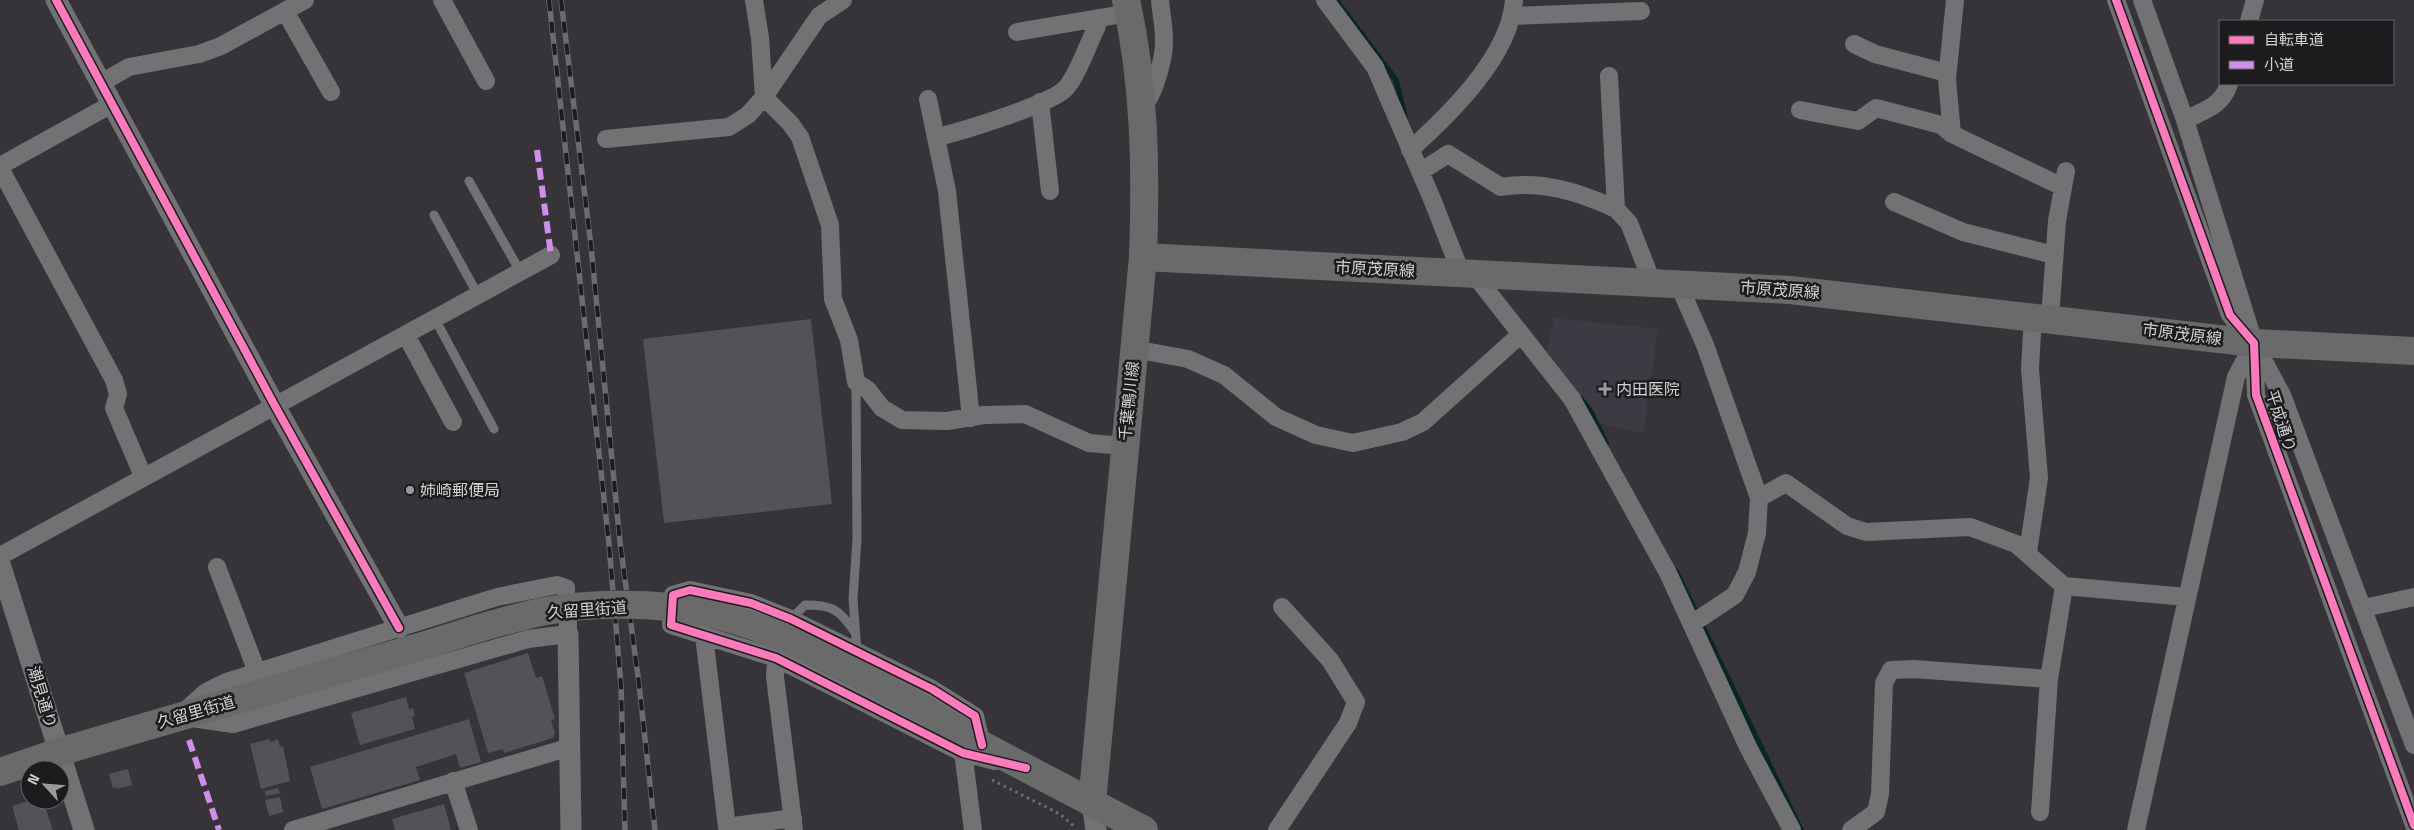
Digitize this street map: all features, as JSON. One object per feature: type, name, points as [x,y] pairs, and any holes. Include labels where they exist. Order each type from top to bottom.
[{"type":"main road","name":"千葉鴨川線","points":[[1092,802],[1143,257],[1145,184],[1143,104],[1128,6]]},
{"type":"main road","name":"市原茂原線","points":[[1143,257],[1790,290],[2041,317],[2254,343],[2414,351]]},
{"type":"main road","name":"久留里街道","points":[[0,772],[59,752],[523,617],[567,608],[679,607],[705,612],[774,634],[807,648],[920,707],[968,743],[1026,768],[1144,830]]},
{"type":"street","points":[[56,0],[275,406],[399,628]]},
{"type":"street","points":[[101,83],[129,67],[199,54],[220,46],[305,0]]},
{"type":"street","points":[[442,0],[486,81]]},
{"type":"street","points":[[754,0],[760,38],[764,97],[790,123],[800,138],[830,225],[833,299],[849,340],[856,382],[868,390],[882,408],[902,420],[947,422],[971,418],[1025,414],[1089,443],[1125,446]]},
{"type":"street","points":[[606,140],[729,127],[748,115],[764,97],[819,16],[843,0]]},
{"type":"street","points":[[1143,104],[1148,101],[1158,74],[1165,40],[1160,0]]},
{"type":"street","points":[[1324,0],[1375,67],[1410,150],[1466,273],[1572,399],[1692,622],[1748,747],[1792,830]]},
{"type":"street","points":[[1952,134],[1947,73],[1955,0]]},
{"type":"street","name":"平成通り","points":[[2116,0],[2230,315],[2254,343],[2256,395],[2414,825]]},
{"type":"street","name":"平成通り","points":[[2142,0],[2186,120],[2254,343],[2282,395],[2364,608],[2407,706],[2414,744]]},
{"type":"street","points":[[2249,20],[2255,0]]},
{"type":"street","points":[[1017,32],[1098,18],[1128,6]]},
{"type":"street","points":[[1410,150],[1428,134],[1494,60],[1507,34],[1513,8],[1641,11]]},
{"type":"street","points":[[285,11],[331,92]]},
{"type":"street","points":[[938,138],[998,118],[1060,94],[1068,86],[1097,26],[1098,18]]},
{"type":"street","points":[[1854,44],[1875,54],[1947,73]]},
{"type":"street","points":[[1610,76],[1616,209]]},
{"type":"street","points":[[2186,120],[2215,105],[2225,96],[2229,85]]},
{"type":"street","points":[[928,99],[938,138],[947,191],[971,418]]},
{"type":"street","points":[[1040,102],[1050,191]]},
{"type":"street","points":[[112,104],[0,167],[114,380],[118,394],[114,408],[143,476]]},
{"type":"street","points":[[1800,110],[1858,121],[1876,108],[1941,125],[1952,134],[2065,179],[2054,255],[2030,369],[2039,478],[2028,552]]},
{"type":"street","points":[[1420,172],[1448,154],[1501,188],[1522,184],[1567,190],[1616,209],[1629,223],[1705,346],[1759,498],[1757,533],[1748,572],[1736,595],[1692,622]]},
{"type":"street","points":[[1894,202],[1963,232],[2054,255]]},
{"type":"street","points":[[0,556],[143,476],[521,273],[551,255]]},
{"type":"street","points":[[406,334],[453,422]]},
{"type":"street","points":[[1134,349],[1188,358],[1224,375],[1276,416],[1316,435],[1353,443],[1402,432],[1423,422],[1520,336]]},
{"type":"street","points":[[2136,830],[2186,596],[2236,378],[2254,343]]},
{"type":"street","points":[[1759,498],[1786,483],[1847,526],[1866,532],[1970,526],[2016,544],[2028,552],[2051,577],[2064,586],[2186,596]]},
{"type":"street","name":"潮見通り","points":[[0,564],[84,830]]},
{"type":"street","points":[[217,567],[257,672]]},
{"type":"street","points":[[179,717],[206,692],[226,682],[257,672],[497,597],[557,585],[566,588],[566,596]]},
{"type":"street","points":[[2040,812],[2049,679],[2064,586]]},
{"type":"street","points":[[968,743],[776,658],[671,625],[673,594],[690,590],[750,603],[791,619],[932,689],[975,716],[968,743],[973,830]]},
{"type":"street","points":[[2364,608],[2414,597]]},
{"type":"street","points":[[1277,830],[1348,723],[1356,702],[1330,660],[1282,607]]},
{"type":"street","points":[[179,717],[233,724],[568,626],[571,830]]},
{"type":"street","points":[[704,636],[727,827],[794,824],[775,677],[776,658]]},
{"type":"street","points":[[1851,830],[1876,812],[1880,794],[1884,683],[1891,670],[1914,668],[2049,679]]},
{"type":"street","points":[[293,830],[342,823],[453,781],[570,747]]},
{"type":"street","points":[[453,781],[469,830]]},
{"type":"street","points":[[1092,802],[1096,830]]},
{"type":"lane","points":[[469,181],[521,273]]},
{"type":"lane","points":[[434,215],[478,295]]},
{"type":"lane","points":[[435,319],[494,429]]},
{"type":"lane","points":[[856,382],[858,539],[853,599],[857,652]]},
{"type":"lane","points":[[791,619],[805,605],[823,605],[842,614],[855,632]]},
{"type":"path","points":[[984,776],[1060,814],[1074,824],[1076,830]]},
{"type":"shaded area","name":"内田医院","points":[[1554,318],[1658,329],[1643,433],[1578,419],[1545,359]]},
{"type":"building","points":[[811,319],[832,504],[664,523],[643,339]]},
{"type":"building","points":[[528,653],[536,678],[542,676],[555,719],[551,720],[555,733],[553,738],[504,753],[503,749],[488,753],[464,673]]},
{"type":"building","points":[[406,697],[409,709],[413,708],[415,716],[412,717],[415,729],[360,745],[351,713]]},
{"type":"building","points":[[469,719],[481,762],[460,768],[456,754],[416,767],[420,780],[322,809],[310,767]]},
{"type":"building","points":[[269,739],[270,742],[278,739],[280,747],[283,746],[290,781],[261,789],[250,744]]},
{"type":"building","points":[[128,769],[132,785],[117,789],[116,787],[113,788],[109,774]]},
{"type":"building","points":[[278,788],[280,793],[266,796],[265,791]]},
{"type":"building","points":[[280,797],[283,812],[269,816],[265,800]]},
{"type":"building","points":[[20,803],[20,810],[46,810],[53,830],[19,830],[12,806]]},
{"type":"building","points":[[444,804],[451,830],[395,830],[392,819]]},
{"type":"waterway","points":[[1336,0],[1396,80],[1405,117]]},
{"type":"waterway","points":[[1581,399],[1591,412],[1606,443]]},
{"type":"waterway","points":[[1676,571],[1801,830]]},
{"type":"railway","points":[[549,0],[609,544],[621,686],[625,830]]},
{"type":"railway","points":[[561,0],[591,246],[620,542],[639,684],[655,830]]},
{"type":"marked path","points":[[537,150],[551,255]]},
{"type":"marked path","points":[[189,740],[219,830]]},
{"type":"cycle path","points":[[56,0],[275,406],[399,628]]},
{"type":"cycle path","points":[[2116,0],[2230,315],[2254,343],[2256,395],[2414,825]]},
{"type":"cycle path","points":[[982,745],[975,716],[932,689],[791,619],[751,603],[690,590],[673,595],[671,625],[776,658],[963,753],[1026,768]]},
{"type":"place","name":"内田医院","points":[[1605,389]]},
{"type":"place","name":"姉崎郵便局","points":[[410,490]]}]
